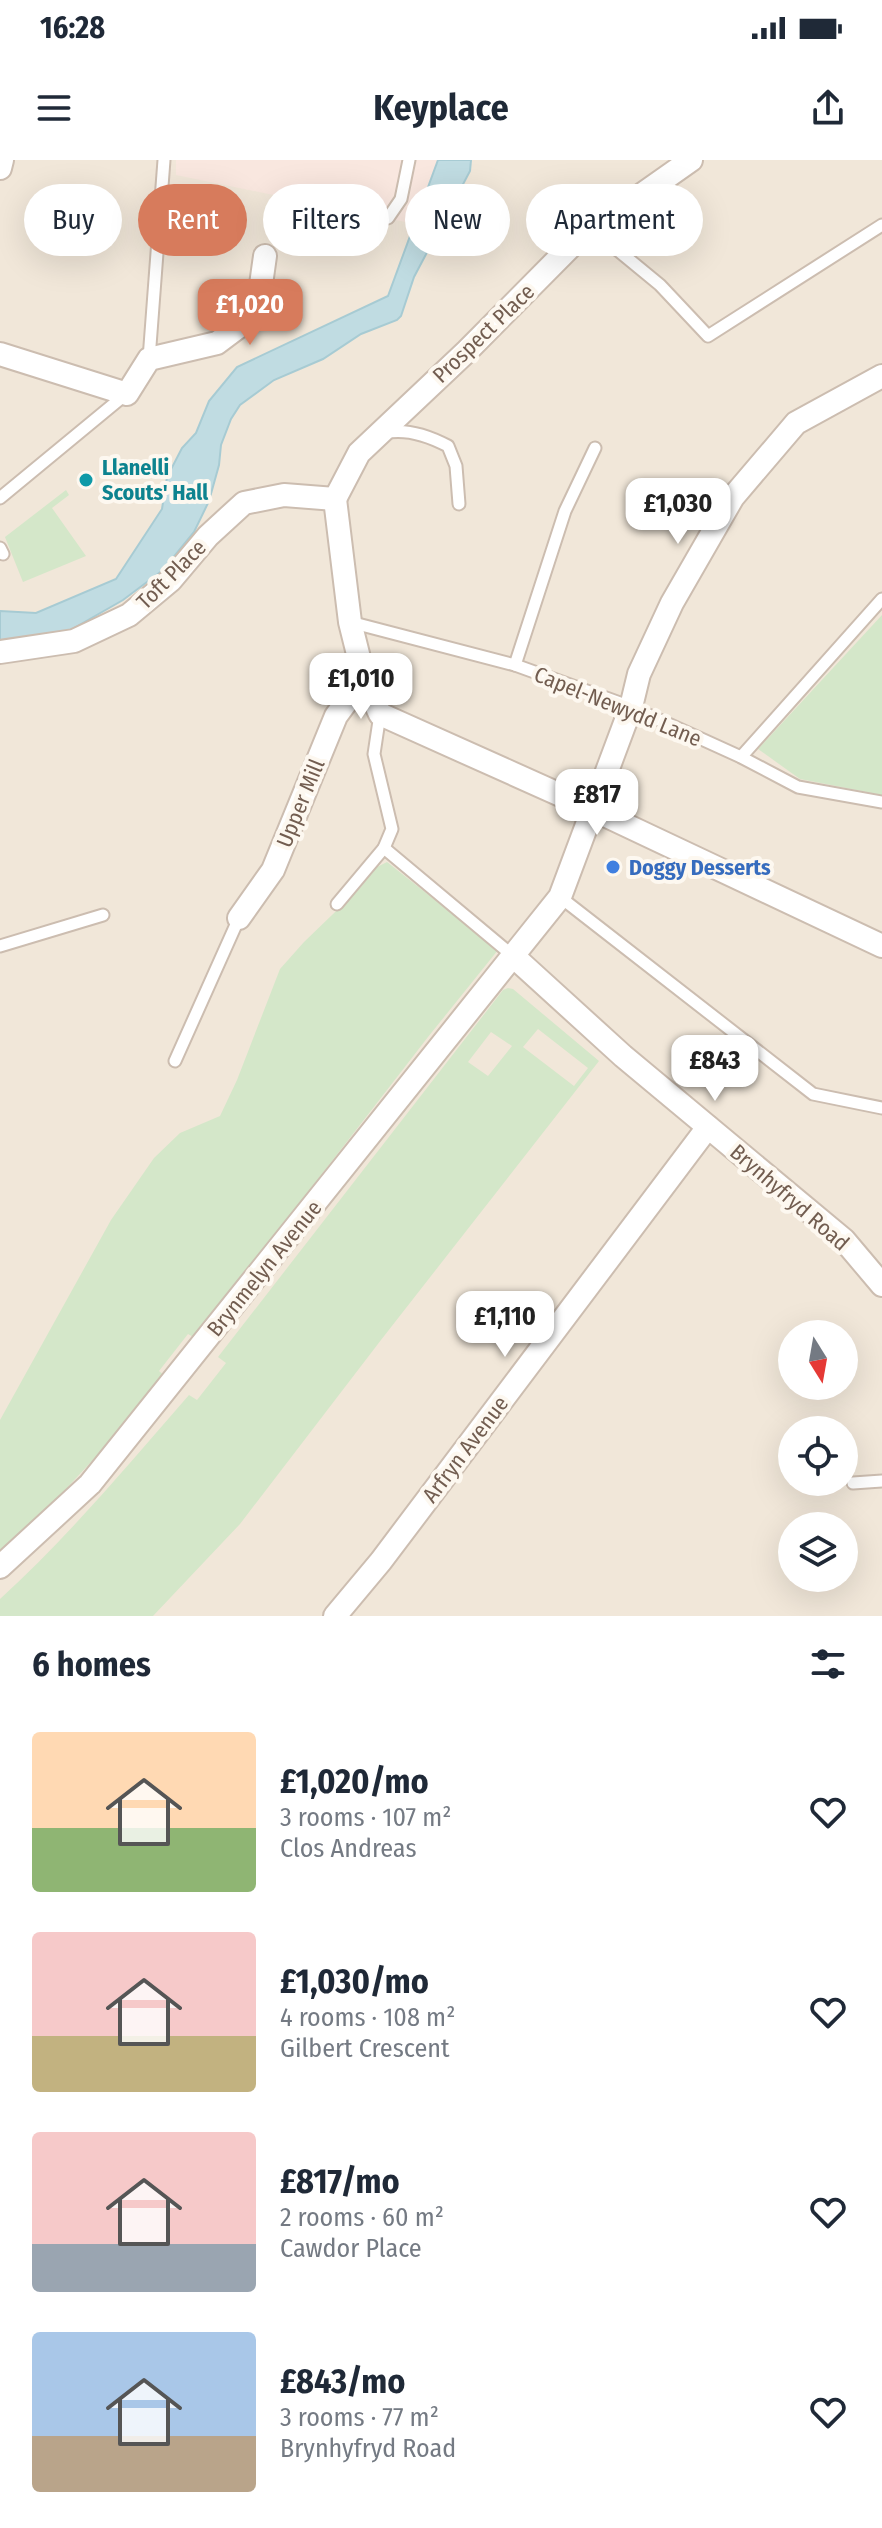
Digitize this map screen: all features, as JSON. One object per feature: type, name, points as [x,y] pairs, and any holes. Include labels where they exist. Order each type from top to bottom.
[{"type":"street","points":[[0,168],[2,160]]},
{"type":"street","name":"Prospect Place","points":[[657,184],[691,160]]},
{"type":"street","points":[[0,354],[127,394],[149,359],[217,343],[257,313],[265,256]]},
{"type":"street","name":"Prospect Place","points":[[335,499],[359,453],[561,256]]},
{"type":"street","name":"Brynmelyn Avenue","points":[[0,1567],[90,1484],[560,897],[631,707],[639,674],[672,603],[733,497],[796,423],[882,376]]},
{"type":"street","name":"Toft Place","points":[[0,652],[74,641],[129,615],[171,580],[208,536],[244,503],[284,495],[335,499]]},
{"type":"street","points":[[335,499],[350,622],[364,678],[380,714],[594,810],[882,946]]},
{"type":"street","name":"Upper Mill","points":[[239,918],[273,870],[336,716],[364,678]]},
{"type":"street","name":"Brynhyfryd Road","points":[[512,955],[623,1056],[844,1240],[882,1285]]},
{"type":"street","name":"Arfryn Avenue","points":[[335,1616],[381,1561],[708,1127]]},
{"type":"lane","points":[[149,359],[164,160]]},
{"type":"lane","points":[[389,217],[401,199],[409,160]]},
{"type":"lane","points":[[625,256],[660,285],[708,336],[882,225]]},
{"type":"lane","points":[[0,498],[127,394]]},
{"type":"lane","points":[[377,434],[405,432],[431,437],[448,446],[456,466],[459,504]]},
{"type":"lane","points":[[515,665],[565,511],[595,448]]},
{"type":"lane","points":[[741,757],[882,599]]},
{"type":"lane","name":"Capel-Newydd Lane","points":[[350,622],[515,665],[631,707],[741,757],[798,787],[882,802]]},
{"type":"lane","points":[[337,904],[384,848],[392,829],[374,754],[380,714]]},
{"type":"lane","points":[[384,848],[512,955]]},
{"type":"lane","points":[[560,897],[813,1094],[882,1108]]},
{"type":"lane","points":[[0,946],[103,915]]},
{"type":"lane","points":[[175,1061],[239,918]]},
{"type":"lane","points":[[858,1483],[882,1481]]},
{"type":"shaded area","points":[[0,160],[882,160],[882,1616],[0,1616]]},
{"type":"shaded area","points":[[176,160],[438,160],[429,184],[405,184],[405,222],[389,219],[389,184],[263,184],[263,193],[247,190],[247,184],[220,184],[176,175]]},
{"type":"green space","points":[[66,490],[69,495],[52,508],[86,556],[23,582],[5,537]]},
{"type":"green space","points":[[882,615],[882,795],[800,779],[758,749]]},
{"type":"green space","points":[[387,862],[498,950],[195,1338],[188,1334],[159,1371],[166,1377],[85,1469],[0,1556],[0,1420],[111,1220],[154,1158],[180,1133],[220,1116],[280,969],[377,867]]},
{"type":"green space","points":[[513,989],[599,1061],[240,1524],[153,1616],[0,1616],[0,1599],[74,1525],[189,1395],[197,1400],[226,1363],[218,1357],[503,990]],"holes":[[[538,1029],[588,1068],[574,1086],[523,1047]],[[491,1032],[512,1046],[488,1076],[468,1062]]]},
{"type":"water","points":[[438,160],[471,160],[470,171],[463,184],[429,184]]},
{"type":"water","points":[[405,250],[405,256],[425,256],[397,320],[361,334],[323,359],[274,380],[240,405],[221,445],[209,501],[194,532],[163,570],[123,600],[67,632],[0,642],[0,611],[36,613],[116,579],[162,509],[167,477],[182,448],[196,433],[209,401],[237,367],[388,296]]},
{"type":"place","name":"Llanelli Scouts' Hall","points":[[86,480]]},
{"type":"place","name":"Doggy Desserts","points":[[613,867]]}]
